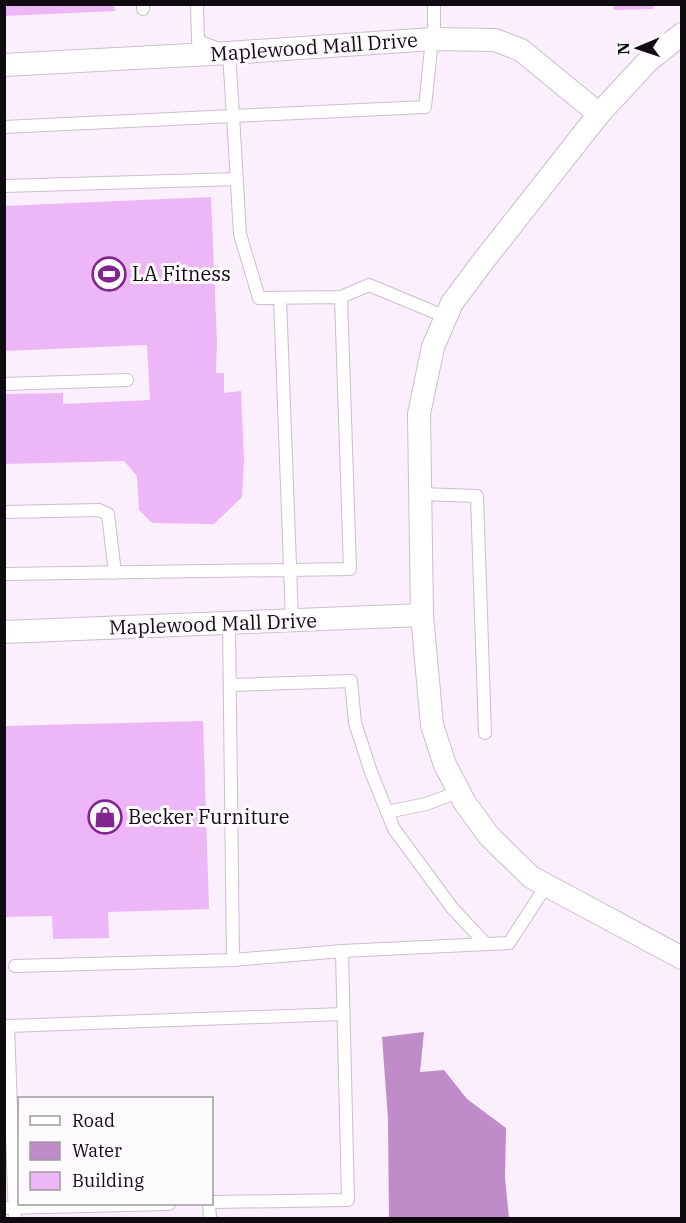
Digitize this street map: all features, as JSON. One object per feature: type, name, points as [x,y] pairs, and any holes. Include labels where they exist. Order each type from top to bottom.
[{"type":"street","points":[[681,34],[648,61],[599,114],[452,303],[433,347],[419,414],[422,615],[432,725],[445,765],[465,803],[489,836],[531,877],[681,958]]},
{"type":"street","name":"Maplewood Mall Drive","points":[[4,65],[432,39],[495,40],[520,50],[599,114]]},
{"type":"street","name":"Maplewood Mall Drive","points":[[4,632],[422,615]]},
{"type":"lane","points":[[196,4],[198,41],[229,53],[240,234],[259,298],[341,297],[369,285],[446,317]]},
{"type":"lane","points":[[4,127],[425,107],[435,27],[434,4]]},
{"type":"lane","points":[[4,186],[237,179]]},
{"type":"lane","points":[[4,574],[350,569],[341,297]]},
{"type":"lane","points":[[280,298],[292,620]]},
{"type":"lane","points":[[4,384],[127,380]]},
{"type":"lane","points":[[420,494],[477,496],[485,733]]},
{"type":"lane","points":[[4,512],[99,510],[108,513],[115,573]]},
{"type":"lane","points":[[230,623],[233,960]]},
{"type":"lane","points":[[230,685],[351,681],[355,723],[371,772],[394,829],[447,901],[486,944]]},
{"type":"lane","points":[[387,812],[426,804],[459,792]]},
{"type":"lane","points":[[15,966],[233,960],[342,951],[508,944],[546,885]]},
{"type":"lane","points":[[213,1203],[348,1200],[342,951]]},
{"type":"lane","points":[[130,1205],[11,1211],[8,1026],[344,1014]]},
{"type":"shaded area","points":[[5,5],[681,5],[681,1218],[5,1218]]},
{"type":"water","points":[[424,1032],[420,1072],[444,1070],[467,1099],[506,1128],[505,1178],[509,1218],[389,1218],[388,1119],[382,1037]]},
{"type":"building","points":[[4,4],[114,4],[115,11],[4,16]]},
{"type":"building","points":[[613,4],[653,4],[653,9],[614,10]]},
{"type":"building","points":[[211,197],[217,342],[216,373],[224,373],[224,393],[241,391],[244,460],[242,497],[214,524],[152,523],[139,510],[137,476],[124,461],[4,464],[4,394],[63,393],[63,404],[150,400],[147,345],[4,351],[4,206]]},
{"type":"building","name":"Becker Furniture","points":[[203,721],[209,909],[108,912],[109,938],[53,939],[52,916],[4,917],[4,726]]},
{"type":"place","name":"LA Fitness","points":[[109,274]]},
{"type":"place","name":"Becker Furniture","points":[[105,817]]}]
